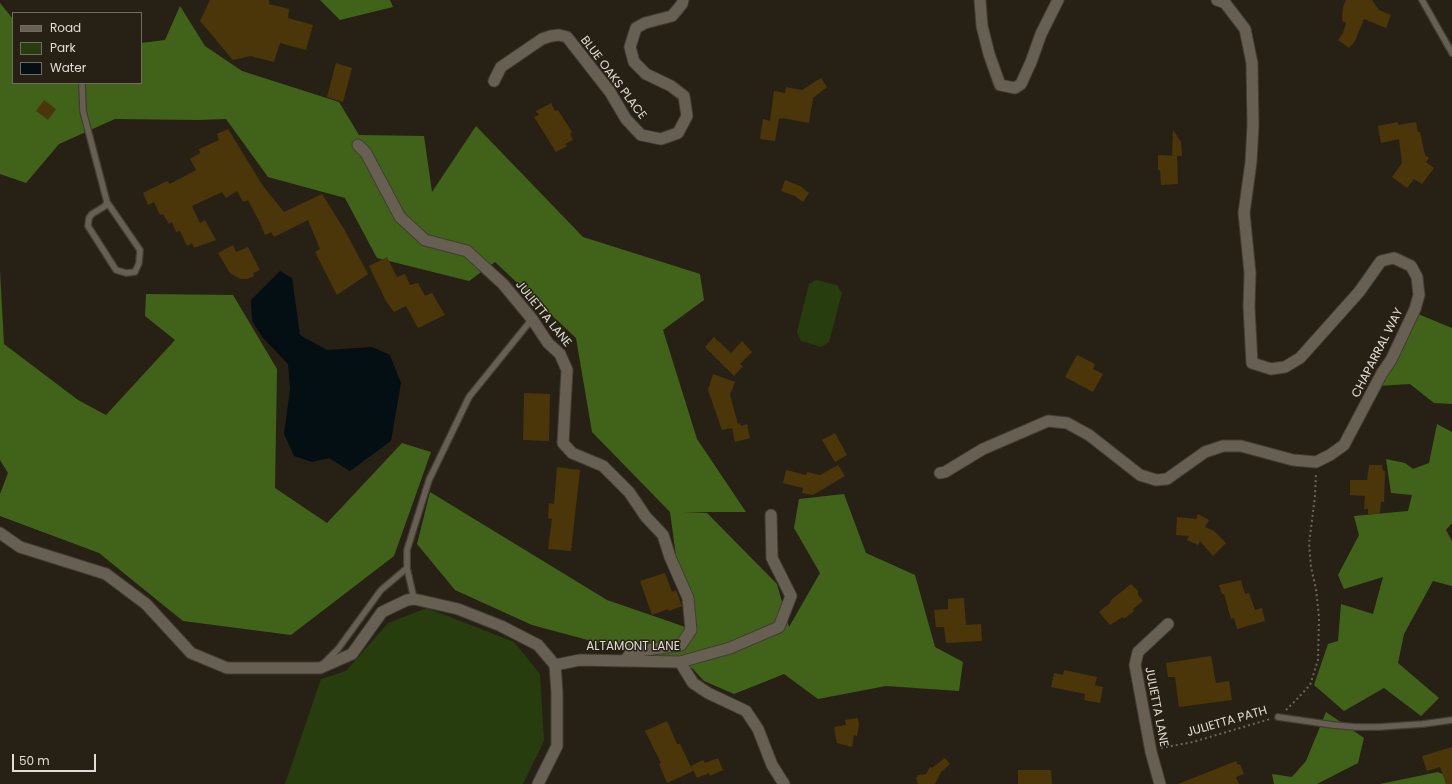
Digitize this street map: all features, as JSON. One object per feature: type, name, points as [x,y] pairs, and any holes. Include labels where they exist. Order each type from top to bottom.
[{"type":"street","name":"BLUE OAKS PLACE","points":[[494,81],[502,67],[542,39],[559,35],[567,37],[610,92],[626,119],[641,135],[661,139],[678,133],[687,116],[684,96],[671,86],[646,74],[634,62],[630,47],[636,28],[645,23],[672,16],[682,4],[683,0]]},
{"type":"street","points":[[980,0],[984,33],[989,54],[1000,85],[1015,88],[1021,84],[1041,34],[1058,0]]},
{"type":"street","name":"CHAPARRAL WAY","points":[[1217,0],[1226,4],[1245,29],[1252,63],[1252,147],[1244,213],[1250,272],[1249,307],[1252,363],[1271,369],[1285,368],[1300,358],[1358,292],[1381,261],[1394,258],[1411,266],[1417,277],[1419,295],[1415,309],[1391,360],[1382,373],[1344,445],[1330,455],[1316,462]]},
{"type":"street","name":"JULIETTA LANE","points":[[358,145],[366,152],[400,217],[425,240],[467,251],[502,284],[532,319],[548,343],[560,354],[567,370],[563,443],[572,453],[603,466],[629,492],[646,517],[663,535],[670,557],[688,598],[691,630],[681,644],[631,652],[625,661]]},
{"type":"street","points":[[940,473],[945,472],[983,449],[1048,421],[1067,423],[1089,435],[1140,475],[1156,480],[1167,478],[1205,452],[1223,446],[1241,446],[1293,460],[1316,462]]},
{"type":"street","name":"ALTAMONT LANE","points":[[555,665],[580,660],[680,662],[730,648],[779,627],[791,596],[772,558],[771,515]]},
{"type":"street","points":[[0,533],[20,547],[106,574],[146,604],[191,652],[227,668],[320,668],[352,654],[382,612],[407,600],[414,599],[458,609],[500,626],[538,646],[555,665],[557,693],[557,746],[538,784]]},
{"type":"street","name":"JULIETTA LANE","points":[[1160,784],[1151,752],[1135,665],[1138,652],[1168,624]]},
{"type":"street","points":[[680,662],[693,683],[708,693],[746,711],[758,729],[772,765],[784,784]]},
{"type":"lane","points":[[1422,0],[1452,53]]},
{"type":"lane","points":[[82,84],[83,111],[99,178],[107,202],[140,250],[139,263],[135,272],[126,273],[116,270],[88,226],[89,218],[92,214],[105,206],[107,202]]},
{"type":"lane","points":[[414,599],[407,568],[407,550],[429,480],[469,397],[532,319]]},
{"type":"lane","points":[[320,668],[338,648],[382,590],[407,568]]},
{"type":"lane","points":[[1278,717],[1356,727],[1401,726],[1452,720]]},
{"type":"path","name":"JULIETTA PATH","points":[[1151,752],[1165,747],[1193,742],[1278,717],[1310,685],[1318,660],[1320,617],[1311,567],[1309,544],[1315,496],[1316,462]]},
{"type":"green space","points":[[320,0],[390,0],[393,7],[340,20]]},
{"type":"green space","points":[[0,3],[12,18],[12,84],[142,84],[142,43],[165,40],[180,6],[205,46],[242,71],[339,102],[359,135],[424,136],[432,192],[476,126],[583,237],[700,274],[704,300],[663,330],[697,439],[746,512],[684,512],[707,513],[777,584],[789,627],[820,573],[794,528],[799,499],[844,494],[866,553],[915,575],[935,647],[963,662],[959,691],[886,686],[818,699],[784,674],[734,694],[704,681],[692,668],[532,625],[455,590],[417,544],[430,492],[607,600],[694,630],[676,556],[670,512],[592,432],[576,338],[495,262],[469,281],[377,258],[345,198],[268,177],[226,119],[115,119],[59,144],[26,183],[0,174]]},
{"type":"green space","points":[[0,271],[4,344],[78,400],[106,415],[175,340],[145,316],[146,294],[233,295],[277,369],[275,488],[327,523],[402,443],[431,452],[394,556],[291,635],[183,621],[99,553],[0,516],[0,494],[8,473],[0,460]]},
{"type":"green space","points":[[816,280],[837,285],[842,293],[829,342],[821,347],[801,341],[797,332],[809,284]]},
{"type":"green space","points":[[1418,314],[1452,328],[1452,404],[1434,403],[1410,384],[1378,386]]},
{"type":"green space","points":[[1437,424],[1452,432],[1452,523],[1446,530],[1452,541],[1452,586],[1433,581],[1404,634],[1398,663],[1439,698],[1421,716],[1384,688],[1344,711],[1314,685],[1328,644],[1338,641],[1341,604],[1373,614],[1383,577],[1344,589],[1338,575],[1359,535],[1354,516],[1408,511],[1412,495],[1391,493],[1386,459],[1405,463],[1413,469],[1429,463]]},
{"type":"green space","points":[[427,608],[514,642],[540,674],[544,741],[523,784],[285,784],[321,679],[346,671],[388,623]]},
{"type":"green space","points":[[1326,712],[1364,738],[1358,763],[1317,784],[1274,784],[1272,774],[1292,777],[1306,761]]},
{"type":"green space","points":[[1438,772],[1452,779],[1452,784],[1380,784]]},
{"type":"water","points":[[280,271],[292,278],[300,335],[327,350],[372,347],[390,355],[401,383],[391,441],[350,471],[329,458],[312,462],[294,456],[284,434],[290,389],[288,364],[263,338],[252,321],[251,300]]},
{"type":"building","points":[[210,0],[269,0],[269,4],[289,9],[288,18],[313,25],[306,50],[280,43],[274,62],[250,56],[233,60],[200,21]]},
{"type":"building","points":[[1346,0],[1372,0],[1379,10],[1391,15],[1386,28],[1364,19],[1355,41],[1349,48],[1338,40],[1343,33],[1346,23],[1342,21],[1343,7]]},
{"type":"building","points":[[336,63],[352,68],[343,102],[327,97]]},
{"type":"building","points":[[821,78],[827,87],[813,98],[809,123],[779,118],[775,141],[760,139],[763,119],[770,121],[774,91],[785,93],[786,87],[802,90]]},
{"type":"building","points":[[44,100],[56,109],[48,120],[36,111]]},
{"type":"building","points":[[551,103],[555,111],[558,110],[572,132],[570,134],[573,140],[565,144],[567,146],[556,152],[534,117],[539,115],[536,111]]},
{"type":"building","points":[[1398,122],[1398,125],[1416,122],[1418,132],[1420,132],[1425,155],[1429,158],[1426,162],[1434,168],[1422,184],[1414,179],[1407,188],[1392,177],[1402,163],[1399,139],[1381,143],[1378,126]]},
{"type":"building","points":[[228,129],[263,186],[284,212],[322,194],[344,229],[368,274],[337,295],[315,252],[320,249],[308,220],[274,237],[271,232],[265,235],[248,200],[243,202],[237,191],[226,198],[222,192],[192,206],[200,223],[205,220],[216,240],[194,248],[192,243],[187,246],[180,231],[176,232],[172,222],[169,224],[163,214],[160,215],[154,202],[148,205],[143,193],[167,181],[170,184],[196,170],[190,159],[200,153],[199,149],[219,140],[217,134]]},
{"type":"building","points":[[1173,130],[1181,142],[1182,156],[1172,156]]},
{"type":"building","points":[[1158,155],[1177,156],[1178,184],[1161,185],[1160,170],[1158,170]]},
{"type":"building","points":[[785,180],[800,186],[809,193],[803,202],[795,196],[781,191]]},
{"type":"building","points":[[233,245],[236,252],[248,247],[260,270],[253,273],[254,276],[247,279],[240,279],[230,273],[218,253]]},
{"type":"building","points":[[387,257],[397,277],[405,274],[410,285],[418,283],[425,296],[432,293],[445,315],[418,328],[406,306],[394,312],[386,301],[369,266]]},
{"type":"building","points":[[714,337],[731,353],[742,341],[752,352],[740,364],[743,366],[734,376],[705,347]]},
{"type":"building","points":[[1077,355],[1095,364],[1093,369],[1103,374],[1093,392],[1065,377]]},
{"type":"building","points":[[713,374],[735,382],[730,395],[738,424],[740,423],[741,426],[747,424],[750,438],[735,442],[732,428],[722,430],[708,390]]},
{"type":"building","points":[[524,393],[550,394],[549,441],[523,440]]},
{"type":"building","points":[[835,433],[847,455],[835,462],[822,440]]},
{"type":"building","points":[[838,465],[845,476],[813,495],[802,493],[803,488],[783,483],[786,470],[806,475],[807,472],[820,475]]},
{"type":"building","points":[[1369,465],[1382,465],[1383,471],[1385,471],[1384,502],[1381,502],[1380,514],[1368,514],[1368,509],[1364,509],[1365,496],[1350,495],[1350,480],[1367,480]]},
{"type":"building","points":[[557,467],[580,470],[571,551],[548,549],[552,519],[548,518],[549,503],[554,504]]},
{"type":"building","points":[[1198,514],[1209,520],[1205,527],[1214,531],[1226,543],[1213,556],[1200,541],[1198,545],[1187,540],[1189,536],[1176,535],[1177,517],[1196,519]]},
{"type":"building","points":[[665,573],[672,592],[676,590],[682,606],[652,615],[640,581]]},
{"type":"building","points":[[1241,580],[1245,594],[1249,593],[1255,610],[1262,608],[1265,621],[1237,629],[1234,618],[1231,619],[1224,594],[1222,594],[1219,585]]},
{"type":"building","points":[[1131,584],[1138,591],[1138,595],[1143,601],[1124,619],[1123,617],[1110,625],[1099,612]]},
{"type":"building","points":[[964,598],[966,625],[981,624],[982,641],[946,643],[944,627],[936,627],[934,610],[948,609],[948,599]]},
{"type":"building","points":[[1211,656],[1216,683],[1229,681],[1232,700],[1179,707],[1175,677],[1168,677],[1166,663]]},
{"type":"building","points":[[1064,670],[1097,677],[1095,685],[1103,687],[1100,703],[1084,700],[1085,694],[1051,687],[1054,673],[1063,675]]},
{"type":"building","points":[[858,718],[859,725],[857,736],[854,735],[852,747],[837,743],[834,727],[846,725],[845,720]]},
{"type":"building","points":[[667,721],[677,744],[680,744],[693,771],[667,783],[659,764],[661,763],[645,731]]},
{"type":"building","points":[[1452,747],[1452,784],[1446,784],[1440,767],[1427,771],[1422,756]]},
{"type":"building","points":[[718,758],[723,770],[710,776],[709,773],[697,778],[691,766],[703,760],[705,763]]},
{"type":"building","points":[[945,758],[950,764],[941,772],[935,784],[918,784],[916,778],[918,775],[926,774],[930,767],[932,768]]},
{"type":"building","points":[[1236,761],[1238,765],[1240,764],[1244,774],[1236,777],[1239,784],[1178,784]]},
{"type":"building","points":[[1018,770],[1051,770],[1052,784],[1018,784]]}]
